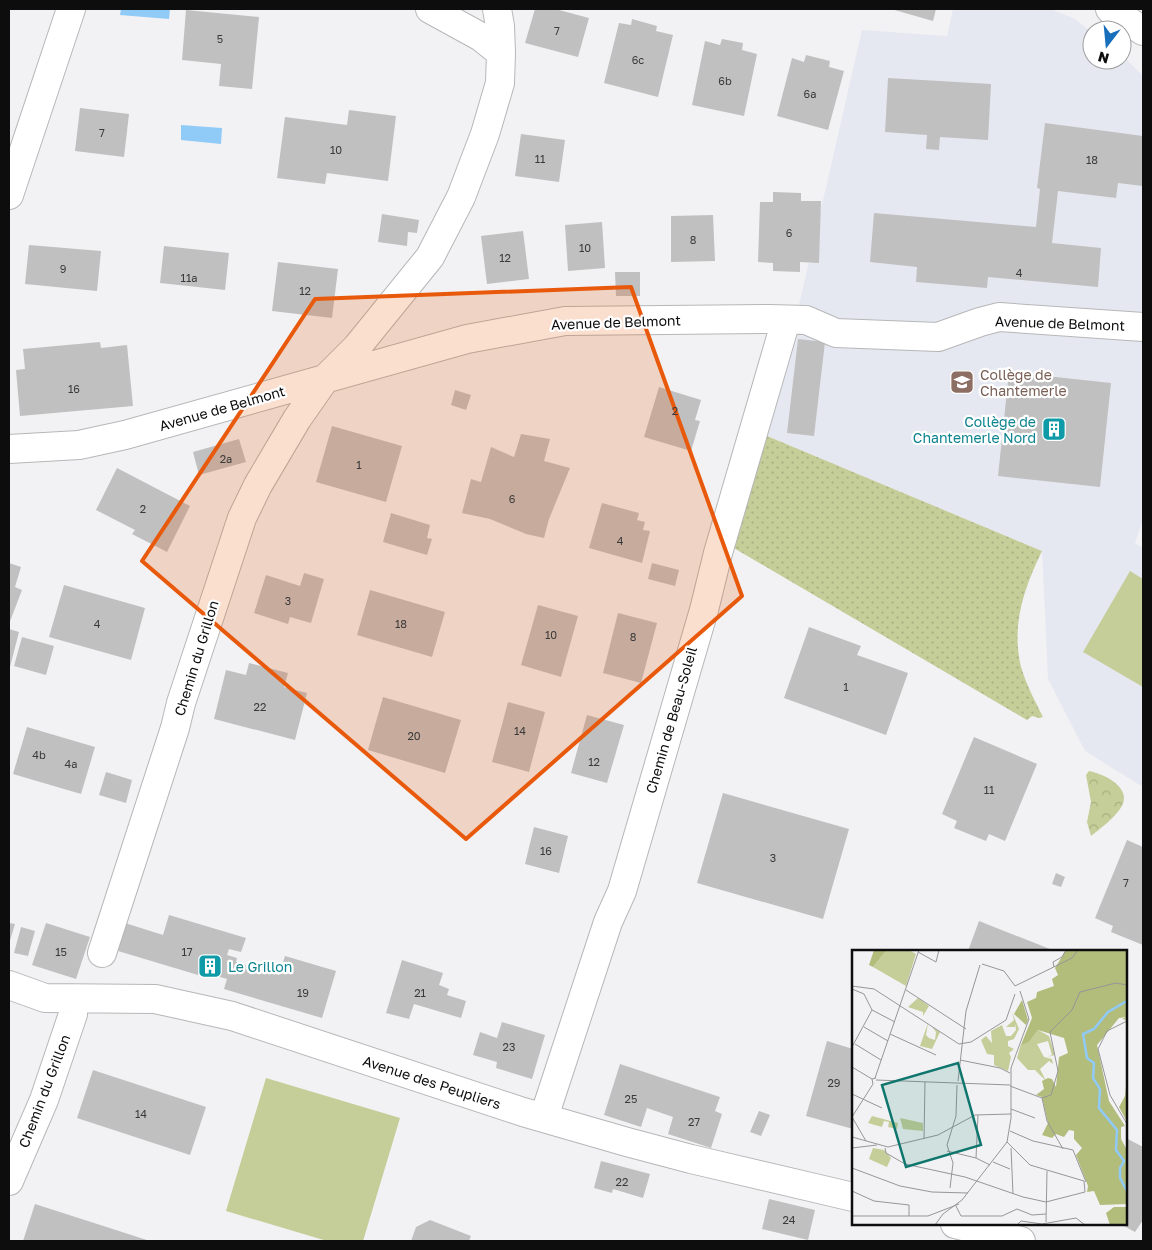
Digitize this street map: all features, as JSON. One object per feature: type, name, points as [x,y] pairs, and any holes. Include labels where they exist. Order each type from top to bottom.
[{"type":"street","points":[[9,194],[71,9]]},
{"type":"street","points":[[430,9],[480,37],[501,53]]},
{"type":"street","name":"Chemin du Grillon","points":[[102,953],[242,518],[258,485],[297,419],[325,379],[357,347],[430,256],[461,197],[485,134],[500,83],[500,26],[497,9]]},
{"type":"street","points":[[1110,9],[1143,31]]},
{"type":"street","name":"Avenue de Belmont","points":[[9,449],[79,445],[125,435],[467,338],[566,321],[806,320],[836,333],[938,337],[999,317],[1143,327]]},
{"type":"street","name":"Chemin de Beau-Soleil","points":[[544,1117],[608,922],[622,891],[786,320]]},
{"type":"street","name":"Avenue des Peupliers","points":[[9,985],[45,998],[73,1000],[155,999],[232,1016],[523,1112],[691,1159],[852,1197]]},
{"type":"street","name":"Chemin du Grillon","points":[[9,1181],[44,1100],[73,1014],[73,1000]]},
{"type":"street","points":[[959,1225],[1021,1241]]},
{"type":"highlighted area","points":[[631,287],[742,596],[466,839],[142,561],[315,299]]},
{"type":"shaded area","name":"Collège de Chantemerle","points":[[953,9],[1053,10],[1075,19],[1082,25],[1082,70],[1132,70],[1132,65],[1143,76],[1143,519],[1135,543],[1143,548],[1143,787],[1085,751],[1048,679],[1042,551],[767,436],[862,30],[947,36]]},
{"type":"green space","points":[[767,436],[1042,551],[1021,607],[1018,651],[1021,667],[1028,686],[1043,717],[1032,716],[1027,720],[727,544],[730,531],[740,526]]},
{"type":"green space","points":[[1130,571],[1143,579],[1143,687],[1083,652]]},
{"type":"green space","points":[[1089,771],[1110,779],[1121,789],[1124,795],[1124,802],[1117,813],[1091,836],[1087,822],[1091,802],[1086,775]]},
{"type":"green space","points":[[266,1078],[400,1118],[363,1241],[327,1241],[226,1211]]},
{"type":"water","points":[[121,9],[170,9],[169,19],[120,15]]},
{"type":"water","points":[[181,125],[222,128],[221,144],[181,140]]},
{"type":"building","points":[[535,9],[555,9],[589,18],[578,57],[525,43]]},
{"type":"building","points":[[891,9],[936,9],[933,21]]},
{"type":"building","points":[[186,10],[259,17],[252,89],[219,86],[221,64],[182,60]]},
{"type":"building","points":[[632,19],[657,26],[656,31],[673,35],[658,97],[604,83],[619,23],[631,25]]},
{"type":"building","points":[[722,39],[743,43],[742,50],[757,54],[744,116],[692,105],[705,41],[720,45]]},
{"type":"building","points":[[806,55],[830,61],[829,67],[844,71],[828,130],[777,116],[792,58],[804,62]]},
{"type":"building","points":[[888,78],[991,84],[988,140],[940,137],[939,150],[926,149],[927,135],[885,132]]},
{"type":"building","points":[[80,108],[129,114],[124,157],[75,151]]},
{"type":"building","points":[[349,110],[396,116],[388,181],[327,173],[325,184],[277,178],[285,117],[347,125]]},
{"type":"building","points":[[1045,123],[1143,136],[1143,186],[1118,183],[1116,198],[1058,191],[1052,243],[1101,248],[1098,287],[988,277],[987,288],[916,282],[917,267],[870,262],[874,213],[1036,227],[1040,189],[1037,188]]},
{"type":"building","points":[[521,134],[565,140],[559,182],[515,176]]},
{"type":"building","points":[[773,192],[801,193],[801,201],[821,201],[819,263],[800,262],[800,272],[773,271],[773,263],[758,262],[760,202],[773,202]]},
{"type":"building","points":[[382,214],[419,220],[417,233],[408,232],[407,246],[378,242]]},
{"type":"building","points":[[713,215],[715,261],[671,262],[671,216]]},
{"type":"building","points":[[602,222],[605,268],[568,271],[565,225]]},
{"type":"building","points":[[523,231],[529,279],[487,284],[481,236]]},
{"type":"building","points":[[29,245],[101,251],[97,291],[25,284]]},
{"type":"building","points":[[164,246],[229,253],[225,290],[160,283]]},
{"type":"building","points":[[278,262],[338,269],[332,318],[272,311]]},
{"type":"building","points":[[615,272],[640,272],[640,296],[616,296]]},
{"type":"building","points":[[798,339],[825,342],[814,436],[787,433]]},
{"type":"building","points":[[100,342],[101,348],[127,345],[133,406],[20,416],[16,370],[25,369],[23,349]]},
{"type":"building","name":"Collège de Chantemerle Nord","points":[[1009,372],[1111,383],[1100,487],[998,476]]},
{"type":"building","points":[[659,387],[701,400],[695,420],[700,421],[691,451],[644,437]]},
{"type":"building","points":[[455,390],[471,395],[466,410],[451,405]]},
{"type":"building","points":[[332,426],[402,446],[386,502],[316,482]]},
{"type":"building","points":[[521,434],[550,439],[544,461],[570,468],[549,519],[544,538],[526,534],[490,519],[462,513],[471,479],[481,482],[491,447],[514,457]]},
{"type":"building","points":[[239,439],[246,462],[199,475],[193,452]]},
{"type":"building","points":[[117,468],[190,506],[167,552],[132,534],[135,530],[96,510]]},
{"type":"building","points":[[602,503],[639,513],[637,520],[645,522],[643,530],[650,531],[642,563],[589,548]]},
{"type":"building","points":[[391,513],[430,525],[427,538],[432,539],[427,555],[383,542]]},
{"type":"building","points":[[9,563],[21,567],[15,587],[22,590],[9,624]]},
{"type":"building","points":[[652,563],[679,570],[675,586],[648,579]]},
{"type":"building","points":[[304,573],[324,579],[311,623],[290,617],[288,624],[254,613],[266,575],[300,586]]},
{"type":"building","points":[[64,585],[145,608],[131,660],[49,637]]},
{"type":"building","points":[[370,590],[445,612],[432,657],[357,635]]},
{"type":"building","points":[[538,605],[578,616],[561,677],[521,665]]},
{"type":"building","points":[[618,613],[657,623],[641,683],[603,673]]},
{"type":"building","points":[[809,627],[861,646],[857,655],[908,673],[886,735],[784,698]]},
{"type":"building","points":[[9,629],[19,632],[9,671]]},
{"type":"building","points":[[22,637],[54,646],[46,675],[14,666]]},
{"type":"building","points":[[249,663],[288,673],[284,687],[307,693],[295,740],[214,719],[226,670],[246,675]]},
{"type":"building","points":[[383,697],[461,720],[445,773],[368,750]]},
{"type":"building","points":[[508,702],[545,712],[529,772],[492,762]]},
{"type":"building","points":[[587,715],[624,725],[607,783],[571,773]]},
{"type":"building","points":[[27,727],[95,747],[81,794],[13,774]]},
{"type":"building","points":[[974,737],[1037,764],[1005,841],[989,834],[986,841],[954,828],[957,821],[942,814]]},
{"type":"building","points":[[106,772],[132,780],[126,803],[99,795]]},
{"type":"building","points":[[723,793],[849,829],[823,919],[697,883]]},
{"type":"building","points":[[534,827],[568,836],[559,873],[525,864]]},
{"type":"building","points":[[1127,840],[1143,847],[1143,945],[1111,932],[1113,926],[1095,918]]},
{"type":"building","points":[[1056,873],[1065,877],[1061,887],[1052,884]]},
{"type":"building","name":"Le Grillon","points":[[169,915],[246,938],[241,952],[229,949],[227,955],[237,958],[236,962],[279,975],[285,956],[336,971],[322,1018],[224,989],[227,979],[200,971],[198,975],[118,951],[125,923],[163,935]]},
{"type":"building","points":[[979,921],[1052,950],[968,950]]},
{"type":"building","points":[[9,923],[15,924],[9,944]]},
{"type":"building","points":[[46,923],[90,937],[76,979],[32,965]]},
{"type":"building","points":[[21,927],[35,931],[28,956],[14,953]]},
{"type":"building","points":[[402,960],[443,973],[439,985],[449,989],[447,995],[466,1001],[461,1018],[414,1004],[409,1019],[386,1013]]},
{"type":"building","points":[[502,1022],[545,1035],[532,1079],[496,1068],[497,1062],[473,1055],[480,1032],[497,1038]]},
{"type":"building","points":[[827,1041],[852,1049],[852,1129],[806,1116]]},
{"type":"building","points":[[620,1064],[720,1097],[715,1111],[722,1114],[711,1148],[668,1134],[673,1117],[647,1108],[641,1127],[604,1115]]},
{"type":"building","points":[[93,1070],[206,1107],[190,1155],[77,1118]]},
{"type":"building","points":[[759,1111],[770,1115],[761,1136],[750,1132]]},
{"type":"building","points":[[1127,1139],[1143,1147],[1143,1220],[1135,1232],[1122,1225],[1127,1225]]},
{"type":"building","points":[[601,1161],[650,1174],[643,1198],[613,1189],[612,1193],[594,1188]]},
{"type":"building","points":[[769,1199],[815,1210],[808,1240],[762,1229]]},
{"type":"building","points":[[35,1204],[150,1241],[23,1241]]},
{"type":"building","points":[[430,1220],[471,1236],[469,1241],[411,1241],[416,1227]]},
{"type":"place","name":"Collège de Chantemerle","points":[[962,382]]},
{"type":"place","name":"Collège de Chantemerle Nord","points":[[1054,429]]},
{"type":"place","name":"Le Grillon","points":[[210,966]]}]
